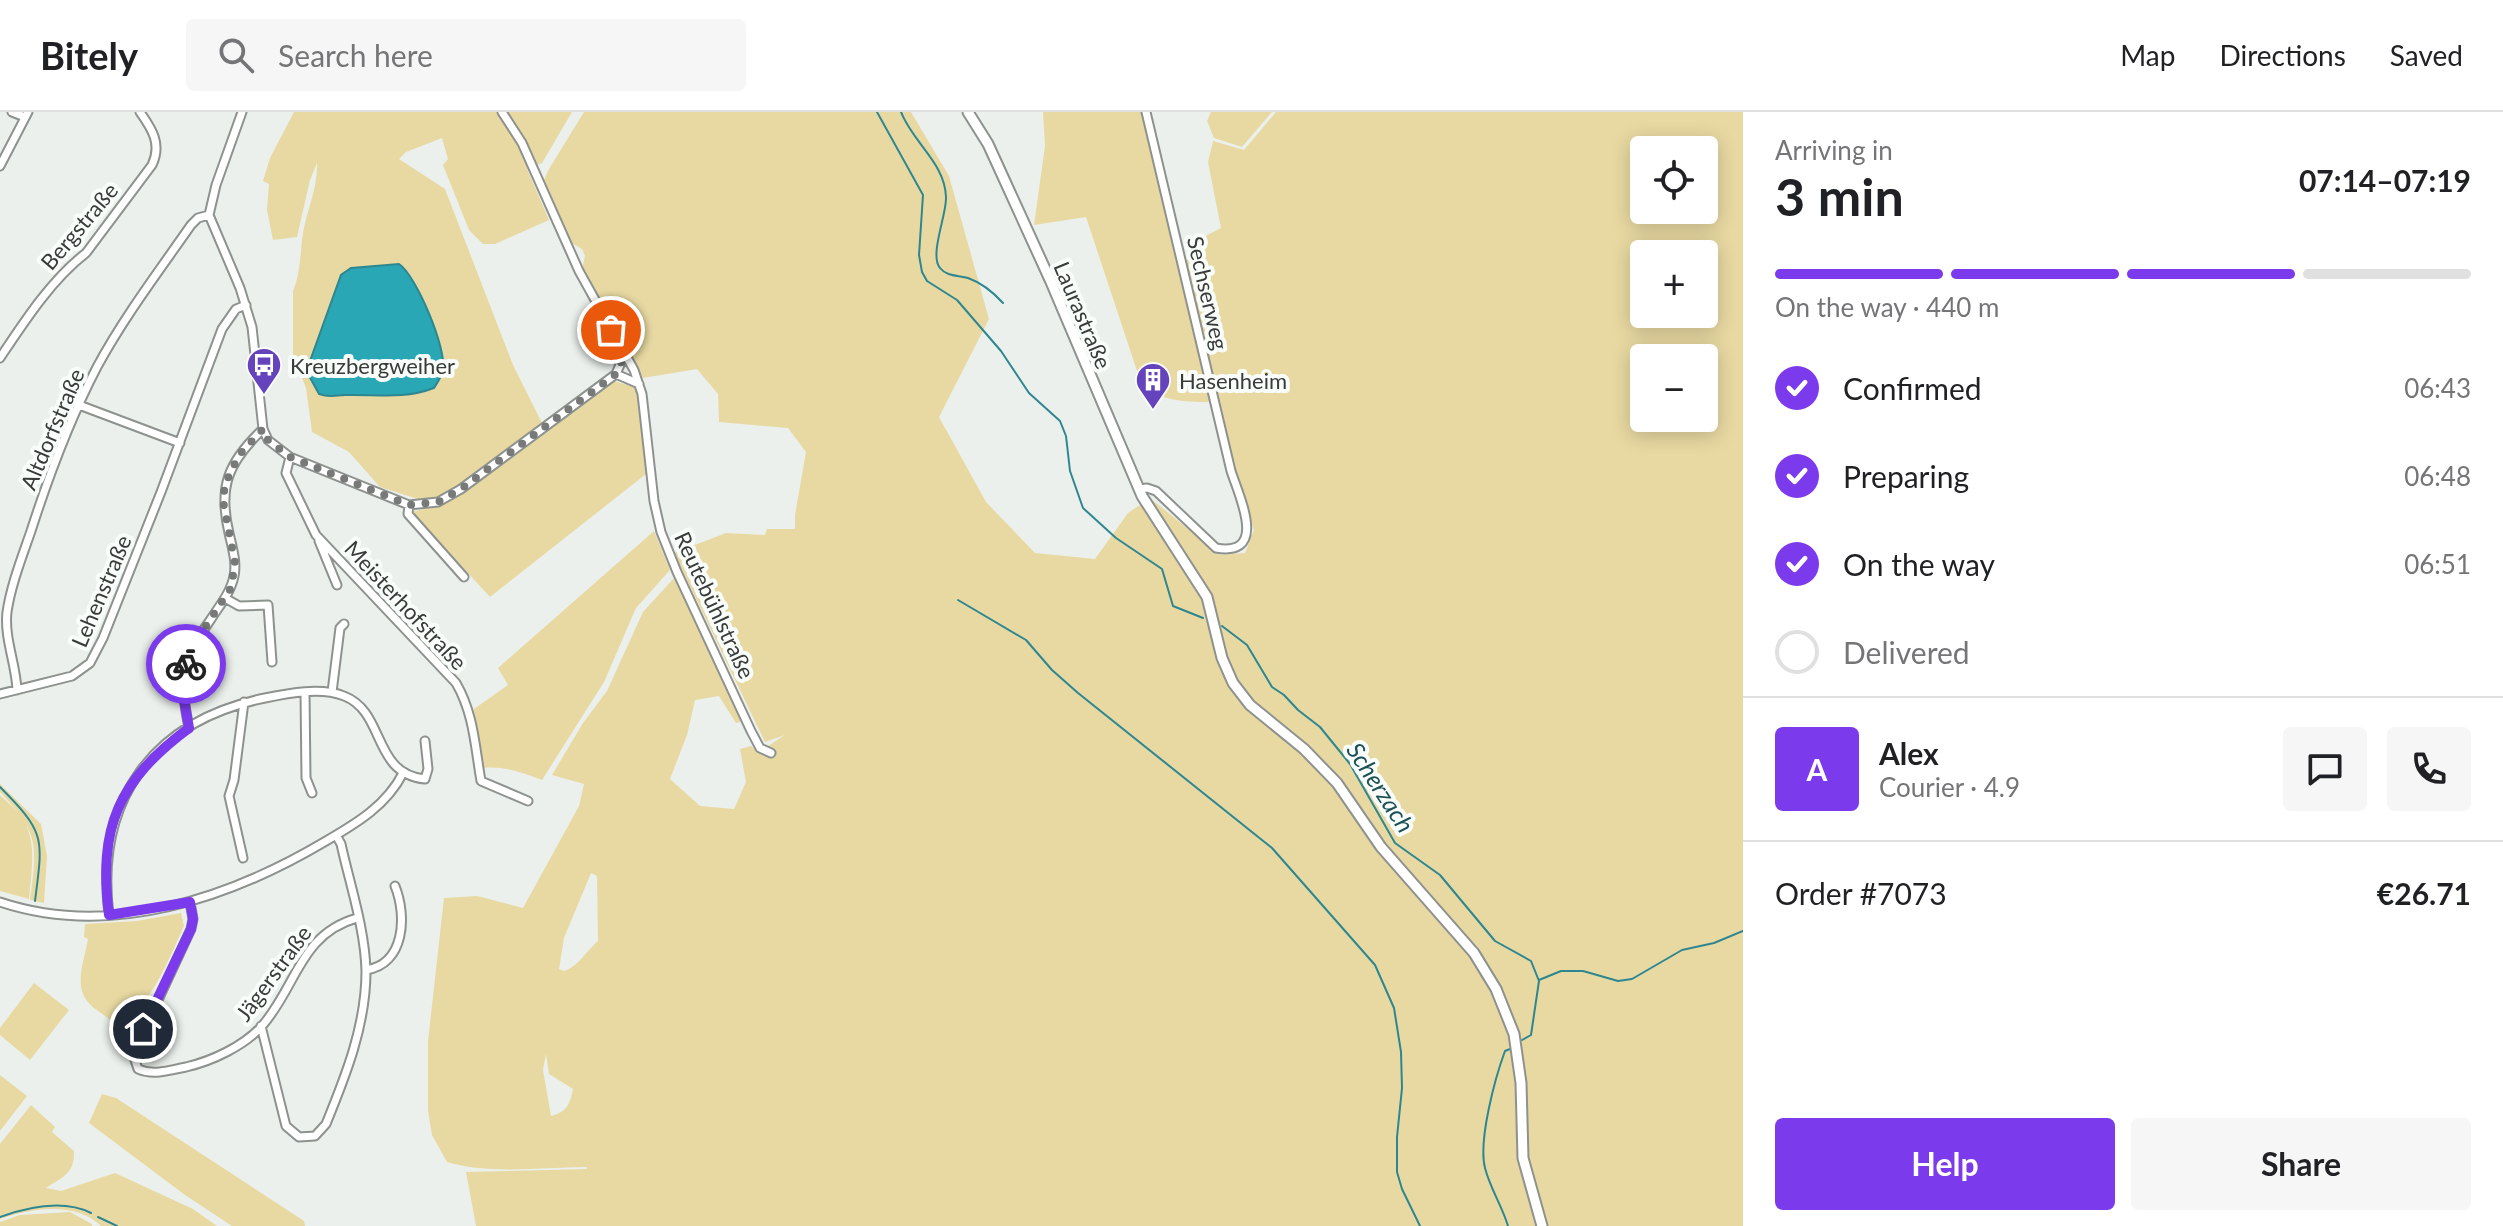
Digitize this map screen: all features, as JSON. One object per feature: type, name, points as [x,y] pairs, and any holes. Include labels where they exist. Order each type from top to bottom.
[{"type":"street","points":[[0,166],[27,115],[12,112]]},
{"type":"street","name":"Bergstraße","points":[[0,358],[41,301],[72,263],[86,253],[152,165],[157,151],[155,135],[140,112]]},
{"type":"street","points":[[242,112],[216,185],[209,215],[252,327],[263,429],[268,440],[290,457],[409,505],[438,502],[461,489],[616,374],[625,353]]},
{"type":"street","name":"Reutebühlstraße","points":[[502,112],[522,143],[579,271],[639,384],[654,501],[665,542],[751,731],[760,748],[771,753]]},
{"type":"street","name":"Laurastraße","points":[[968,112],[988,144],[1051,282],[1139,489],[1207,597],[1222,658],[1233,683],[1250,705],[1304,749],[1337,783],[1381,847],[1474,953],[1496,989],[1514,1034],[1521,1083],[1523,1158],[1542,1226]]},
{"type":"street","name":"Sechserweg","points":[[1139,489],[1156,491],[1216,548],[1234,547],[1248,535],[1248,524],[1231,471],[1146,112]]},
{"type":"street","name":"Altdorfstraße","points":[[17,690],[16,670],[6,627],[11,595],[55,462],[79,405],[121,327],[182,237],[198,218],[209,215]]},
{"type":"street","name":"Lehenstraße","points":[[0,694],[72,676],[90,663],[103,638],[222,329],[236,309],[246,305]]},
{"type":"street","points":[[616,374],[639,384]]},
{"type":"street","points":[[79,405],[180,443]]},
{"type":"street","points":[[189,728],[182,693],[184,666],[231,588],[235,563],[223,501],[225,484],[239,455],[263,429]]},
{"type":"street","name":"Meisterhofstraße","points":[[290,457],[286,473],[337,585]]},
{"type":"street","points":[[409,505],[408,514],[464,577]]},
{"type":"street","name":"Meisterhofstraße","points":[[316,535],[456,683],[472,715],[481,781],[528,801]]},
{"type":"street","points":[[225,598],[239,606],[268,605],[272,662]]},
{"type":"street","points":[[332,692],[340,628],[344,624]]},
{"type":"street","points":[[109,915],[106,864],[114,820],[123,798],[146,763],[189,728],[217,712],[244,702],[305,692],[332,692],[353,700],[366,712],[388,758],[403,773],[425,779],[428,769],[425,741]]},
{"type":"street","points":[[305,692],[306,778],[312,793]]},
{"type":"street","points":[[243,858],[229,796],[234,780],[244,702]]},
{"type":"street","points":[[0,902],[39,913],[109,915],[190,902],[257,879],[336,835],[390,795],[403,773]]},
{"type":"street","points":[[261,1026],[286,1126],[299,1137],[315,1136],[326,1124],[360,1028],[366,970],[341,844],[336,835]]},
{"type":"street","points":[[366,970],[387,962],[401,938],[399,895],[395,886]]},
{"type":"street","name":"Jägerstraße","points":[[190,902],[191,929],[133,1054],[138,1069],[148,1073],[192,1066],[236,1045],[261,1026],[276,1007],[310,947],[325,931],[357,918]]},
{"type":"shaded area","points":[[294,112],[572,112],[542,163],[527,169],[549,220],[495,244],[483,244],[469,230],[443,165],[448,159],[442,138],[406,152],[399,159],[445,189],[513,365],[542,423],[460,484],[434,499],[424,501],[380,487],[349,452],[312,432],[306,388],[293,355],[293,291],[317,163],[297,237],[273,240],[267,210],[269,184],[263,181],[270,158]]},
{"type":"shaded area","points":[[584,112],[911,112],[949,176],[989,319],[939,417],[986,502],[1035,553],[1095,559],[1128,513],[1150,498],[1220,555],[1245,553],[1254,530],[1234,470],[1185,262],[1200,239],[1221,228],[1208,162],[1213,141],[1244,150],[1276,112],[1743,112],[1743,1226],[476,1226],[466,1172],[587,1167],[499,1169],[464,1166],[447,1162],[432,1135],[428,1111],[428,1041],[444,898],[477,896],[523,908],[579,806],[584,784],[552,775],[583,723],[607,691],[643,612],[675,577],[743,721],[736,723],[719,696],[695,700],[687,735],[670,779],[700,806],[734,809],[746,782],[740,749],[751,746],[759,752],[785,735],[765,742],[674,553],[726,533],[765,535],[767,529],[795,529],[806,452],[788,428],[719,422],[718,394],[697,369],[643,378],[582,270],[585,256],[582,249],[570,242],[543,182]],"holes":[[[591,873],[597,876],[598,941],[574,966],[564,971],[559,969],[564,938]],[[546,1054],[549,1074],[573,1089],[567,1107],[551,1116],[543,1070]]]},
{"type":"shaded area","points":[[1043,112],[1146,112],[1215,402],[1167,398],[1142,386],[1086,217],[1034,225],[1045,146]]},
{"type":"shaded area","points":[[1211,112],[1272,112],[1242,147],[1214,138],[1207,121]]},
{"type":"shaded area","points":[[614,381],[634,387],[638,393],[646,474],[490,597],[412,512],[455,496]]},
{"type":"shaded area","points":[[654,531],[670,570],[636,608],[604,682],[542,780],[513,770],[483,768],[476,749],[474,709],[508,685],[498,668]]},
{"type":"shaded area","points":[[0,784],[41,824],[47,856],[44,903],[30,900],[33,841],[23,819],[0,792]]},
{"type":"shaded area","points":[[0,795],[22,818],[30,837],[29,899],[0,891]]},
{"type":"shaded area","points":[[181,913],[184,926],[173,950],[147,999],[136,1011],[125,1019],[114,1021],[89,1004],[81,988],[88,939],[84,937],[85,924],[137,921]]},
{"type":"shaded area","points":[[34,983],[69,1010],[30,1060],[0,1035],[0,1028]]},
{"type":"shaded area","points":[[0,1075],[27,1096],[0,1131]]},
{"type":"shaded area","points":[[102,1094],[116,1098],[304,1221],[305,1226],[232,1226],[89,1123]]},
{"type":"shaded area","points":[[31,1105],[55,1127],[52,1132],[74,1151],[70,1170],[46,1188],[61,1191],[115,1173],[193,1209],[217,1226],[101,1226],[79,1213],[53,1209],[0,1219],[0,1144]]},
{"type":"shaded area","points":[[70,1212],[92,1226],[0,1226],[0,1222],[20,1215]]},
{"type":"water","name":"Kreuzbergweiher","points":[[399,264],[414,282],[435,330],[443,360],[437,384],[422,392],[400,395],[319,394],[308,374],[310,361],[341,275],[351,268]]},
{"type":"waterway","name":"Scherzach","points":[[877,112],[923,195],[919,255],[927,281],[957,300],[1001,351],[1029,393],[1060,421],[1066,436],[1070,471],[1083,508],[1116,538],[1162,569],[1173,606],[1203,618]]},
{"type":"waterway","name":"Scherzach","points":[[901,112],[934,163],[944,185],[946,204],[936,254],[940,268],[978,282],[1003,303]]},
{"type":"waterway","points":[[958,600],[1026,640],[1052,670],[1078,693],[1272,848],[1375,965],[1394,1008],[1401,1052],[1397,1172],[1420,1226]]},
{"type":"waterway","name":"Scherzach","points":[[1222,626],[1247,645],[1272,687],[1320,727],[1350,764],[1395,843],[1440,875],[1495,941],[1531,961],[1539,981],[1531,1035],[1522,1040]]},
{"type":"waterway","points":[[0,787],[26,815],[38,838],[40,849],[35,901]]},
{"type":"waterway","points":[[1539,980],[1561,971],[1583,971],[1618,981],[1632,979],[1682,950],[1714,943],[1743,931]]},
{"type":"waterway","name":"Scherzach","points":[[1508,1226],[1487,1175],[1483,1156],[1492,1093],[1505,1051],[1510,1049]]},
{"type":"waterway","points":[[0,1217],[57,1205],[91,1213]]},
{"type":"waterway","points":[[98,1217],[117,1226]]},
{"type":"way so far","points":[[186,664],[200,635],[231,588],[235,563],[223,501],[225,484],[239,455],[263,429],[268,440],[290,457],[409,505],[438,502],[461,489],[616,374],[625,353],[611,330]]},
{"type":"place","name":"Kreuzbergweiher","points":[[264,396]]},
{"type":"place","name":"Hasenheim","points":[[1153,411]]},
{"type":"route","points":[[143,1029],[191,929],[190,902],[109,915],[106,864],[114,820],[132,782],[146,763],[189,728],[182,689],[186,664]]}]
